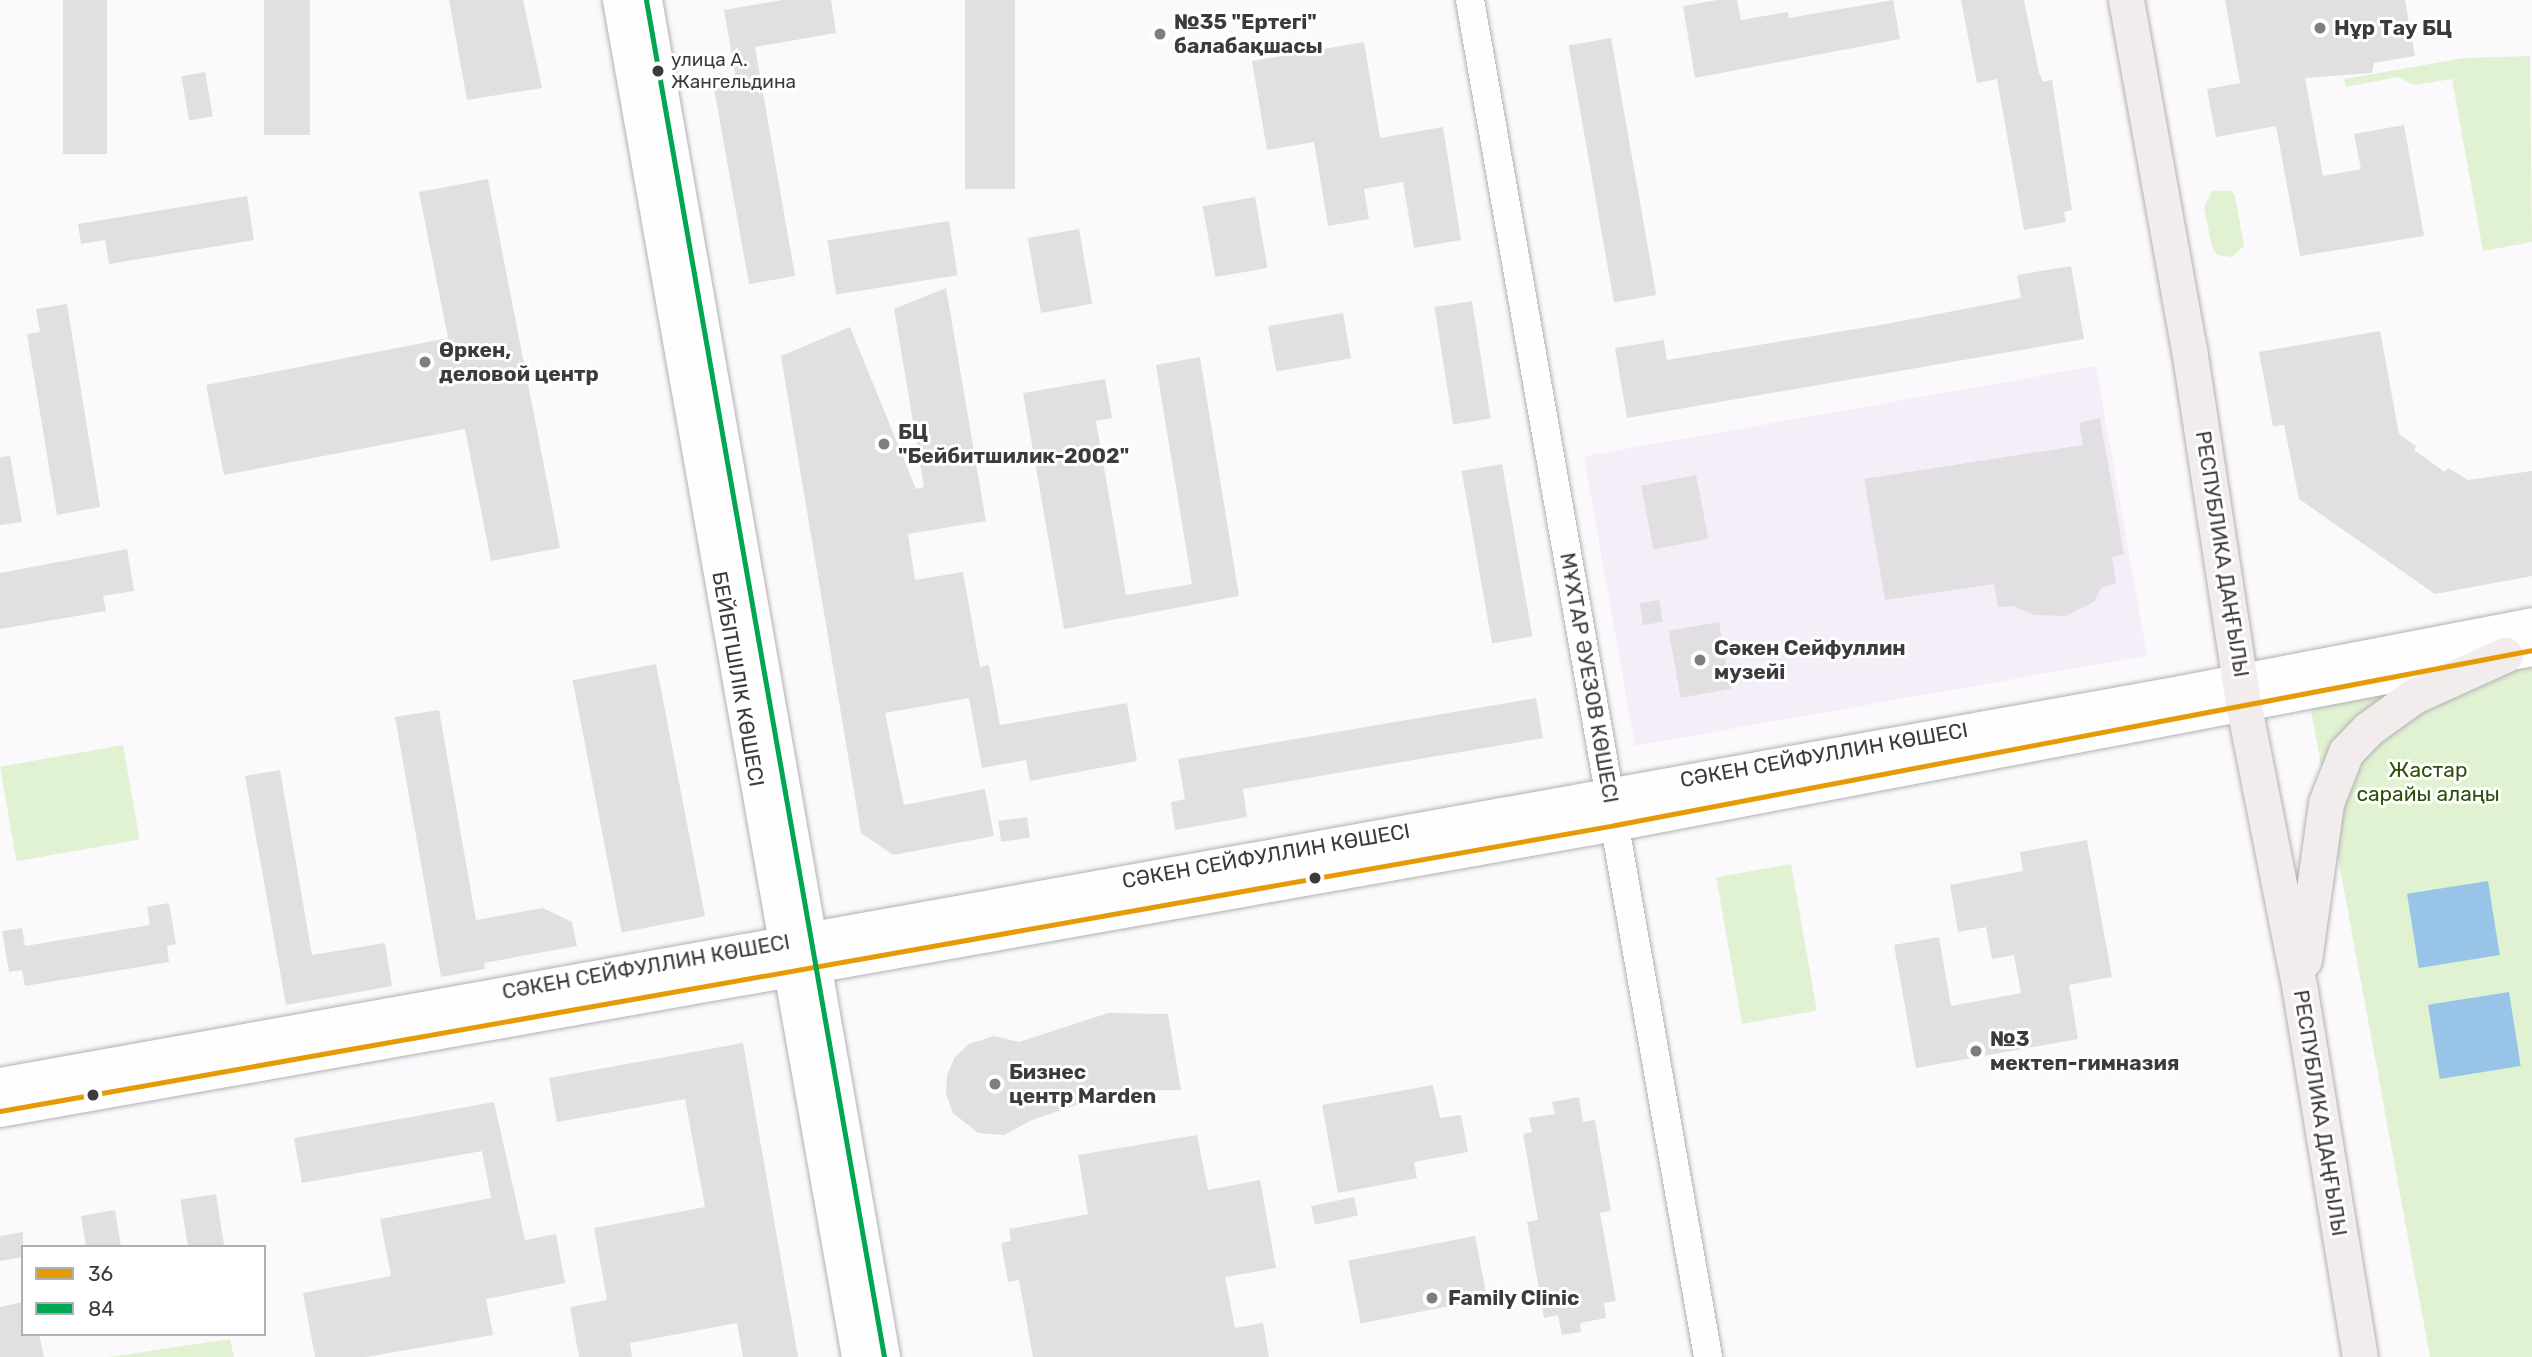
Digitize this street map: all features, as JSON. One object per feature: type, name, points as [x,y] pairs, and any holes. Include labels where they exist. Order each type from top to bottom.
[{"type":"main road","name":"БЕЙБІТШІЛІК КӨШЕСІ","points":[[619,0],[800,955],[884,1357]]},
{"type":"main road","name":"БЕЙБІТШІЛІК КӨШЕСІ","points":[[646,0],[800,955],[858,1357]]},
{"type":"main road","name":"РЕСПУБЛИКА ДАҢҒЫЛЫ","points":[[2126,0],[2189,349],[2243,693],[2300,991],[2360,1357]]},
{"type":"main road","name":"СӘКЕН СЕЙФУЛЛИН КӨШЕСІ","points":[[2243,693],[2532,624]]},
{"type":"main road","name":"СӘКЕН СЕЙФУЛЛИН КӨШЕСІ","points":[[0,1111],[800,955],[1612,810],[2243,693],[2519,652]]},
{"type":"main road","points":[[2300,991],[2326,803],[2338,764],[2368,729],[2414,696],[2519,652]]},
{"type":"main road","name":"СӘКЕН СЕЙФУЛЛИН КӨШЕСІ","points":[[0,1084],[800,955]]},
{"type":"street","name":"МҰХТАР ӘУЕЗОВ КӨШЕСІ","points":[[1470,0],[1708,1357]]},
{"type":"shaded area","points":[[2096,366],[2147,656],[1635,746],[1584,456]]},
{"type":"green space","points":[[2530,56],[2532,242],[2483,251],[2452,79],[2414,85],[2398,77],[2346,87],[2344,79],[2464,58]]},
{"type":"green space","points":[[2212,191],[2231,191],[2235,196],[2244,246],[2232,257],[2217,255],[2212,247],[2204,207]]},
{"type":"green space","name":"Жастар сарайы алаңы","points":[[2532,660],[2532,1357],[2430,1357],[2308,694]]},
{"type":"green space","points":[[123,745],[140,840],[17,861],[0,767]]},
{"type":"green space","points":[[1791,864],[1817,1011],[1742,1024],[1716,877]]},
{"type":"green space","points":[[230,1339],[234,1357],[109,1357]]},
{"type":"water","points":[[2488,881],[2500,955],[2419,968],[2407,894]]},
{"type":"water","points":[[2509,992],[2521,1066],[2440,1079],[2428,1005]]},
{"type":"building","points":[[63,0],[107,0],[107,154],[63,154]]},
{"type":"building","points":[[264,0],[310,0],[310,135],[264,135]]},
{"type":"building","points":[[449,0],[523,0],[542,88],[467,100]]},
{"type":"building","points":[[782,0],[831,0],[836,33],[755,47],[795,276],[749,284],[713,83],[736,79],[724,10]]},
{"type":"building","points":[[965,0],[1015,0],[1015,189],[965,189]]},
{"type":"building","points":[[1717,0],[1737,0],[1741,20],[1788,12],[1789,18],[1893,0],[1900,39],[1695,78],[1683,6]]},
{"type":"building","points":[[1961,0],[2024,0],[2039,73],[2043,82],[2052,80],[2072,210],[2064,212],[2066,222],[2024,230],[1997,79],[1977,83]]},
{"type":"building","points":[[2225,0],[2405,0],[2415,56],[2374,63],[2372,73],[2305,78],[2323,176],[2361,169],[2354,134],[2404,125],[2424,236],[2300,256],[2276,126],[2216,137],[2207,89],[2240,83]]},
{"type":"building","points":[[1611,38],[1656,295],[1614,303],[1569,45]]},
{"type":"building","points":[[1364,42],[1380,138],[1443,127],[1461,240],[1414,248],[1403,182],[1364,189],[1369,219],[1328,226],[1314,142],[1267,150],[1252,61]]},
{"type":"building","points":[[205,72],[213,116],[189,120],[181,76]]},
{"type":"building","name":"Өркен, деловой центр","points":[[488,179],[560,548],[491,561],[465,429],[224,475],[206,385],[448,338],[419,192]]},
{"type":"building","points":[[247,196],[254,240],[109,264],[105,240],[81,244],[78,224]]},
{"type":"building","points":[[1255,197],[1268,268],[1215,277],[1203,206]]},
{"type":"building","points":[[949,221],[958,275],[836,295],[828,240]]},
{"type":"building","points":[[1079,229],[1092,304],[1041,313],[1028,238]]},
{"type":"building","points":[[2071,266],[2084,339],[1627,418],[1615,348],[1664,340],[1667,360],[1886,324],[2021,298],[2017,275]]},
{"type":"building","points":[[946,288],[986,521],[908,534],[915,580],[963,572],[980,667],[989,665],[1000,725],[1127,703],[1137,761],[1030,781],[1026,760],[982,768],[969,698],[885,713],[904,805],[985,789],[994,836],[893,855],[861,833],[781,356],[850,327],[916,489],[924,487],[894,309]]},
{"type":"building","points":[[1472,301],[1491,419],[1453,424],[1434,307]]},
{"type":"building","points":[[67,304],[100,507],[57,515],[27,334],[40,332],[36,309]]},
{"type":"building","points":[[1343,313],[1351,358],[1276,371],[1268,326]]},
{"type":"building","points":[[2380,331],[2399,434],[2416,446],[2414,450],[2445,472],[2448,468],[2468,480],[2532,471],[2532,576],[2435,594],[2299,499],[2284,425],[2273,426],[2259,352]]},
{"type":"building","points":[[1200,357],[1239,596],[1064,629],[1023,393],[1105,379],[1112,418],[1096,421],[1126,595],[1192,584],[1156,365]]},
{"type":"building","points":[[2100,418],[2124,554],[2112,557],[2116,583],[2101,588],[2094,602],[2065,616],[2034,615],[2013,606],[1998,607],[1994,584],[1885,600],[1864,479],[2083,445],[2079,423]]},
{"type":"building","points":[[10,456],[22,522],[0,525],[0,457]]},
{"type":"building","points":[[1502,464],[1532,636],[1492,643],[1462,471]]},
{"type":"building","points":[[1696,475],[1708,539],[1653,549],[1641,486]]},
{"type":"building","points":[[127,549],[134,591],[103,596],[106,611],[0,629],[0,573]]},
{"type":"building","points":[[1659,600],[1663,622],[1643,625],[1639,603]]},
{"type":"building","name":"Сәкен Сейфуллин музейі","points":[[1719,622],[1731,689],[1681,698],[1669,631]]},
{"type":"building","points":[[656,664],[705,916],[622,932],[573,680]]},
{"type":"building","points":[[1536,698],[1543,738],[1243,789],[1247,817],[1175,830],[1171,802],[1185,799],[1178,759]]},
{"type":"building","points":[[439,710],[476,920],[543,908],[572,922],[577,946],[484,963],[485,969],[441,977],[395,717]]},
{"type":"building","points":[[280,770],[312,955],[385,943],[392,986],[286,1005],[245,776]]},
{"type":"building","points":[[1027,817],[1030,838],[1001,842],[998,821]]},
{"type":"building","points":[[2087,840],[2112,977],[2069,985],[2078,1039],[1916,1068],[1894,945],[1939,937],[1951,1006],[2021,993],[2014,955],[1992,959],[1986,927],[1958,932],[1950,885],[2023,871],[2020,852]]},
{"type":"building","points":[[169,903],[176,944],[167,946],[169,962],[25,986],[22,970],[9,972],[2,931],[22,928],[25,946],[150,925],[147,907]]},
{"type":"building","points":[[1108,1013],[1168,1014],[1181,1090],[1119,1091],[1032,1120],[1004,1135],[978,1133],[953,1113],[946,1094],[947,1075],[955,1057],[969,1044],[994,1036],[1019,1042]]},
{"type":"building","points":[[743,1043],[798,1357],[743,1357],[737,1323],[630,1343],[632,1357],[579,1357],[570,1307],[607,1300],[594,1228],[705,1207],[685,1099],[557,1122],[549,1078]]},
{"type":"building","points":[[1433,1085],[1440,1118],[1461,1115],[1468,1152],[1414,1162],[1417,1178],[1338,1193],[1322,1105]]},
{"type":"building","points":[[1579,1097],[1583,1122],[1595,1120],[1611,1211],[1600,1213],[1616,1301],[1604,1303],[1606,1318],[1580,1323],[1581,1332],[1562,1335],[1558,1315],[1544,1318],[1527,1222],[1538,1220],[1523,1134],[1532,1132],[1529,1118],[1555,1114],[1552,1102]]},
{"type":"building","points":[[494,1102],[525,1240],[556,1234],[565,1283],[486,1299],[493,1335],[366,1357],[315,1357],[303,1293],[391,1276],[380,1219],[491,1198],[482,1151],[302,1183],[294,1138]]},
{"type":"building","points":[[1197,1135],[1208,1190],[1260,1180],[1276,1268],[1225,1277],[1235,1328],[1263,1323],[1269,1357],[1033,1357],[1019,1280],[1008,1282],[1001,1243],[1011,1241],[1009,1229],[1088,1214],[1078,1155]]},
{"type":"building","points":[[216,1194],[224,1245],[188,1245],[180,1200]]},
{"type":"building","points":[[1354,1197],[1358,1216],[1315,1225],[1311,1206]]},
{"type":"building","points":[[115,1210],[121,1245],[86,1245],[81,1216]]},
{"type":"building","points":[[23,1232],[21,1257],[0,1261],[0,1236]]},
{"type":"building","points":[[1475,1236],[1487,1299],[1361,1323],[1348,1261]]},
{"type":"building","points":[[21,1302],[21,1336],[39,1336],[44,1357],[0,1357],[0,1307]]},
{"type":"transit line","name":"84","points":[[646,0],[884,1357]]},
{"type":"transit line","name":"36","points":[[0,1111],[1615,825],[2532,650]]},
{"type":"place","name":"Нұр Тау БЦ","points":[[2320,28]]},
{"type":"place","name":"№35 \"Ертегі\" балабақшасы","points":[[1160,34]]},
{"type":"place","name":"улица А. Жангельдина","points":[[658,71]]},
{"type":"place","name":"Өркен, деловой центр","points":[[425,362]]},
{"type":"place","name":"БЦ \"Бейбитшилик-2002\"","points":[[884,444]]},
{"type":"place","name":"Сәкен Сейфуллин музейі","points":[[1700,660]]},
{"type":"place","name":"№3 мектеп-гимназия","points":[[1976,1051]]},
{"type":"place","name":"Бизнес центр Marden","points":[[995,1084]]},
{"type":"place","name":"Family Clinic","points":[[1432,1298]]}]
